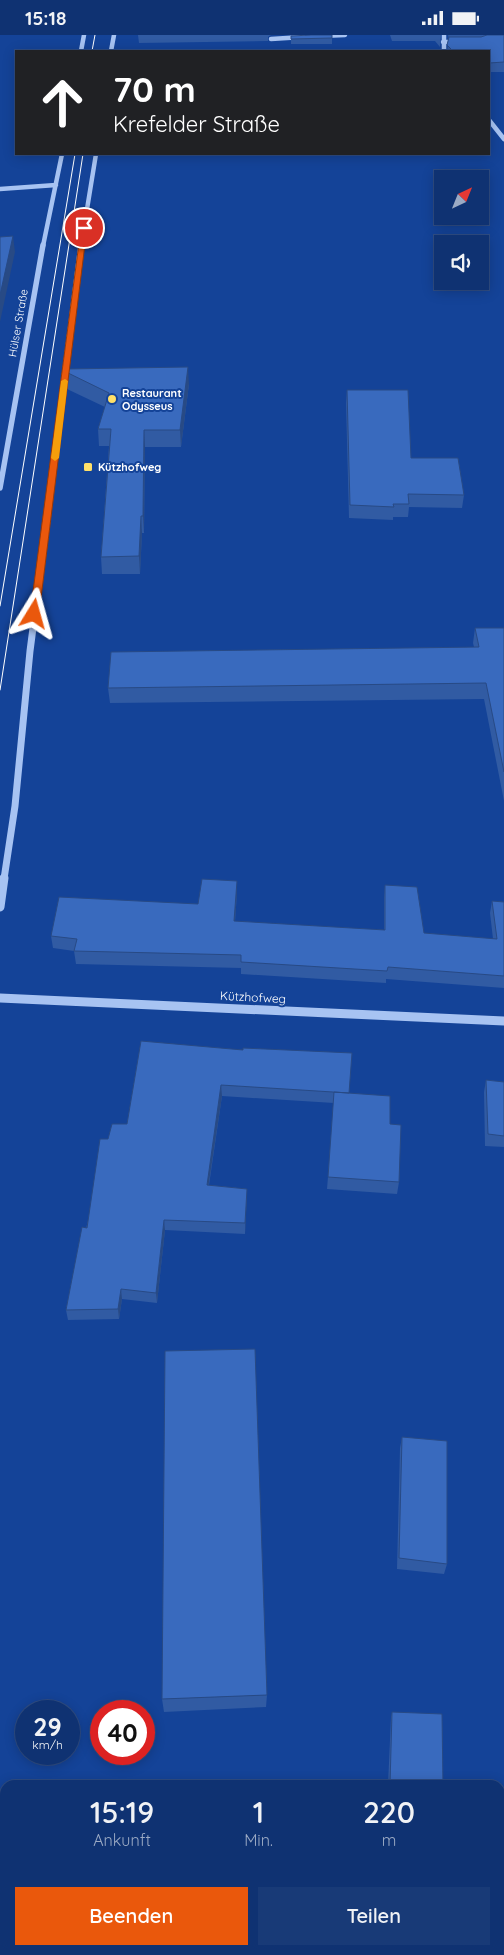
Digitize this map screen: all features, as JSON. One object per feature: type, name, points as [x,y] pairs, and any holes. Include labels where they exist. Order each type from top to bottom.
[{"type":"street","points":[[81,50],[84,35]]},
{"type":"street","points":[[111,50],[114,35]]},
{"type":"street","points":[[318,36],[345,35]]},
{"type":"street","points":[[444,35],[444,50]]},
{"type":"street","points":[[271,39],[308,37]]},
{"type":"street","points":[[443,42],[461,42]]},
{"type":"street","points":[[490,121],[504,139]]},
{"type":"street","name":"Hülser Straße","points":[[0,488],[42,251],[62,155]]},
{"type":"street","points":[[0,907],[15,806],[30,651],[81,247],[96,155]]},
{"type":"street","points":[[0,189],[56,185]]},
{"type":"street","name":"Kützhofweg","points":[[0,998],[504,1021]]},
{"type":"building","points":[[332,35],[332,38],[291,39],[291,36]]},
{"type":"building","points":[[504,35],[504,62],[490,63],[490,50],[452,50],[447,45],[449,37]]},
{"type":"building","points":[[13,236],[0,295],[0,237]]},
{"type":"building","points":[[188,367],[180,430],[144,430],[143,516],[141,516],[139,556],[101,557],[111,429],[98,429],[109,393],[66,372],[66,369]]},
{"type":"building","points":[[347,390],[408,390],[411,458],[458,458],[464,495],[408,494],[409,504],[393,504],[394,507],[350,505]]},
{"type":"building","points":[[475,628],[504,628],[504,772],[486,683],[108,688],[111,652],[479,647]]},
{"type":"building","points":[[202,879],[237,881],[234,921],[385,930],[385,885],[417,887],[424,933],[497,939],[492,901],[504,902],[504,976],[388,967],[387,971],[241,962],[241,955],[74,951],[77,939],[51,936],[59,897],[198,904]]},
{"type":"building","points":[[141,1041],[243,1050],[243,1048],[352,1053],[349,1093],[221,1085],[207,1185],[247,1189],[245,1223],[164,1220],[156,1293],[121,1289],[118,1309],[66,1310],[82,1227],[87,1228],[100,1139],[108,1139],[112,1124],[127,1124]]},
{"type":"building","points":[[486,1080],[504,1082],[504,1136],[488,1134]]},
{"type":"building","points":[[334,1092],[390,1096],[390,1124],[401,1125],[399,1182],[328,1177]]},
{"type":"building","points":[[255,1349],[267,1695],[162,1699],[165,1351]]},
{"type":"building","points":[[402,1437],[447,1441],[447,1564],[399,1558]]},
{"type":"building","points":[[392,1712],[442,1714],[443,1780],[390,1780]]},
{"type":"tram line","points":[[92,50],[95,35]]},
{"type":"tram line","points":[[0,606],[75,155]]},
{"type":"tram line","points":[[0,690],[83,155]]},
{"type":"slow traffic","points":[[55,458],[65,381]]},
{"type":"place","name":"Restaurant Odysseus","points":[[112,399]]},
{"type":"place","name":"Kützhofweg","points":[[88,467]]},
{"type":"route","points":[[34,614],[84,228]]}]
